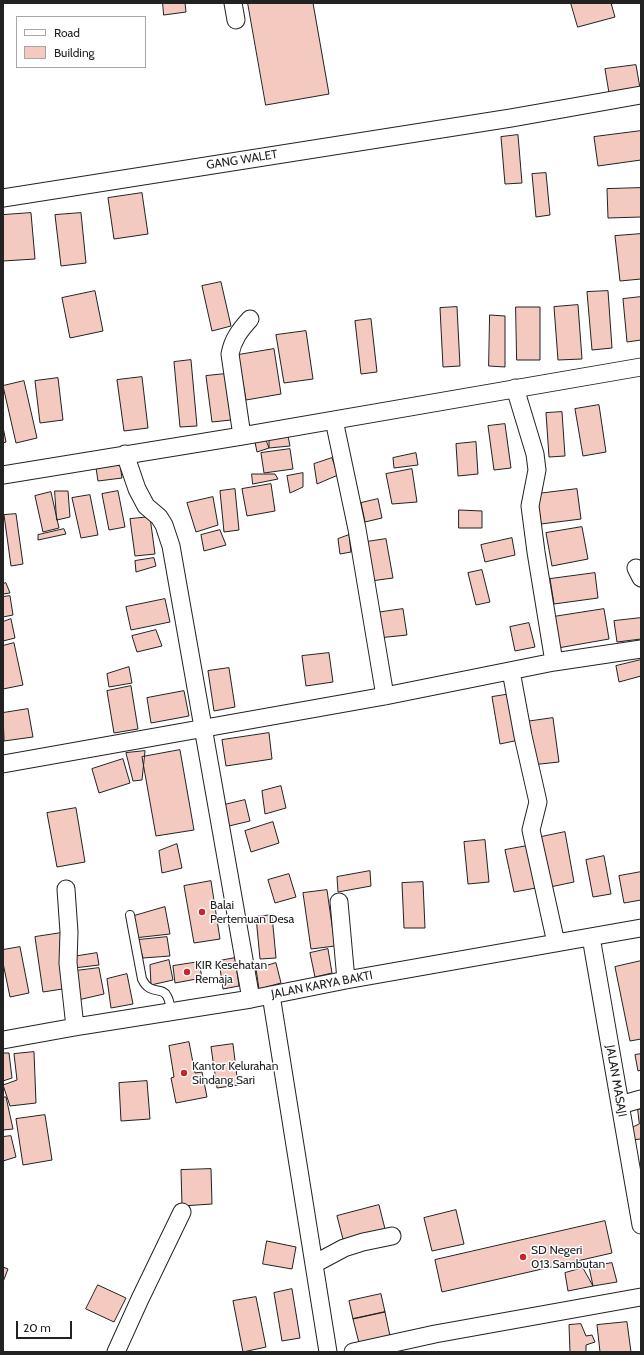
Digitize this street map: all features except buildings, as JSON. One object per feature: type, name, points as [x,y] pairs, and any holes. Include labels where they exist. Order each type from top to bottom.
[{"type":"street","points":[[234,3],[236,20]]},
{"type":"street","name":"GANG WALET","points":[[3,198],[641,95]]},
{"type":"street","points":[[242,436],[230,354],[232,345],[239,332],[250,319]]},
{"type":"street","points":[[3,475],[242,436],[641,367]]},
{"type":"street","points":[[516,388],[535,454],[537,470],[530,506],[554,662]]},
{"type":"street","points":[[334,420],[356,523],[385,696]]},
{"type":"street","points":[[125,454],[140,495],[146,506],[159,517],[164,525],[171,546],[251,999]]},
{"type":"street","points":[[3,764],[385,696],[554,662],[641,649]]},
{"type":"street","points":[[512,671],[523,736],[538,802],[531,830],[556,943]]},
{"type":"street","points":[[66,889],[69,932],[68,963],[76,1027]]},
{"type":"street","points":[[339,902],[346,980]]},
{"type":"street","name":"JALAN KARYA BAKTI","points":[[3,1040],[251,999],[346,980],[641,928]]},
{"type":"street","name":"JALAN MASAJI","points":[[591,937],[641,1223]]},
{"type":"street","points":[[271,995],[328,1352]]},
{"type":"street","points":[[620,1105],[641,1099]]},
{"type":"street","points":[[116,1352],[182,1212]]},
{"type":"street","points":[[314,1264],[344,1248],[363,1242],[392,1236]]},
{"type":"street","points":[[353,1352],[435,1334],[641,1297]]},
{"type":"lane","points":[[130,915],[142,978],[145,986],[166,994],[171,1012]]},
{"type":"place","name":"Balai Pertemuan Desa","points":[[202,912]]},
{"type":"place","name":"KIR Kesehatan Remaja","points":[[187,972]]},
{"type":"place","name":"Kantor Kelurahan Sindang Sari","points":[[184,1073]]},
{"type":"place","name":"SD Negeri 013 Sambutan","points":[[523,1257]]}]
